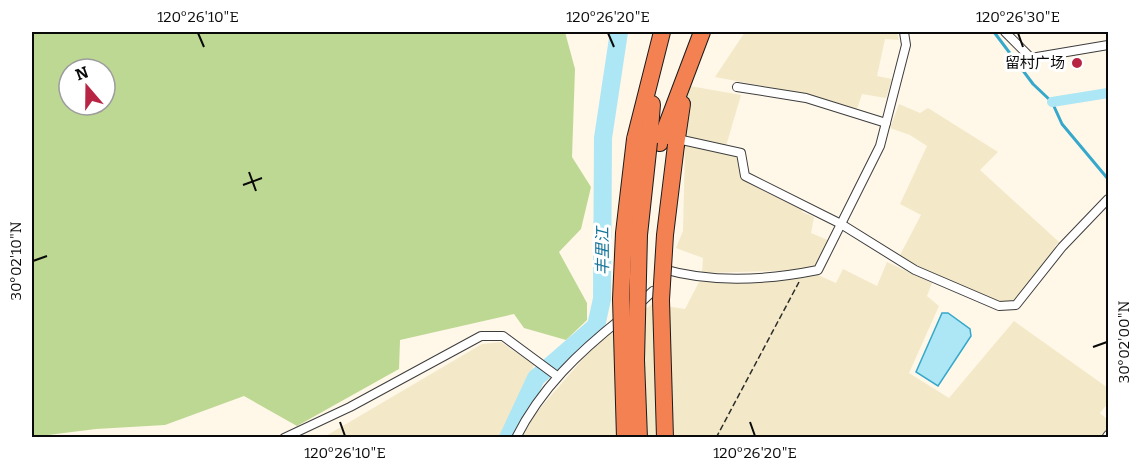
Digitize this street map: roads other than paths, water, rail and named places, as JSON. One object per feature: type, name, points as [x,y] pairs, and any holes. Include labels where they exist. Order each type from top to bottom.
[{"type":"highway","points":[[662,32],[655,58],[665,235],[661,300],[665,438]]},
{"type":"highway","points":[[625,438],[621,299],[624,233],[702,32]]},
{"type":"highway","points":[[639,438],[636,360],[638,246],[660,142]]},
{"type":"highway","points":[[649,438],[646,301],[648,235],[660,142]]},
{"type":"street","points":[[663,269],[683,275],[720,279],[818,270],[880,146],[906,45],[904,32]]},
{"type":"street","points":[[1005,32],[1031,58],[1108,45]]},
{"type":"street","points":[[737,87],[806,98],[886,123]]},
{"type":"street","points":[[660,142],[741,153],[745,176],[841,224],[915,270],[999,306],[1016,305],[1062,247],[1108,199]]},
{"type":"street","points":[[516,438],[529,412],[555,375],[589,344],[648,298],[653,291]]},
{"type":"street","points":[[284,438],[350,407],[481,336],[503,336],[555,375]]},
{"type":"water","points":[[942,313],[948,313],[970,329],[971,336],[938,386],[916,372]]},
{"type":"waterway","name":"丰里江","points":[[508,438],[536,378],[596,326],[602,299],[603,138],[619,32]]},
{"type":"waterway","points":[[994,32],[1033,84],[1052,102],[1062,124],[1108,179]]},
{"type":"waterway","points":[[1052,102],[1108,93]]},
{"type":"place","name":"留村广场","points":[[1077,63]]}]
